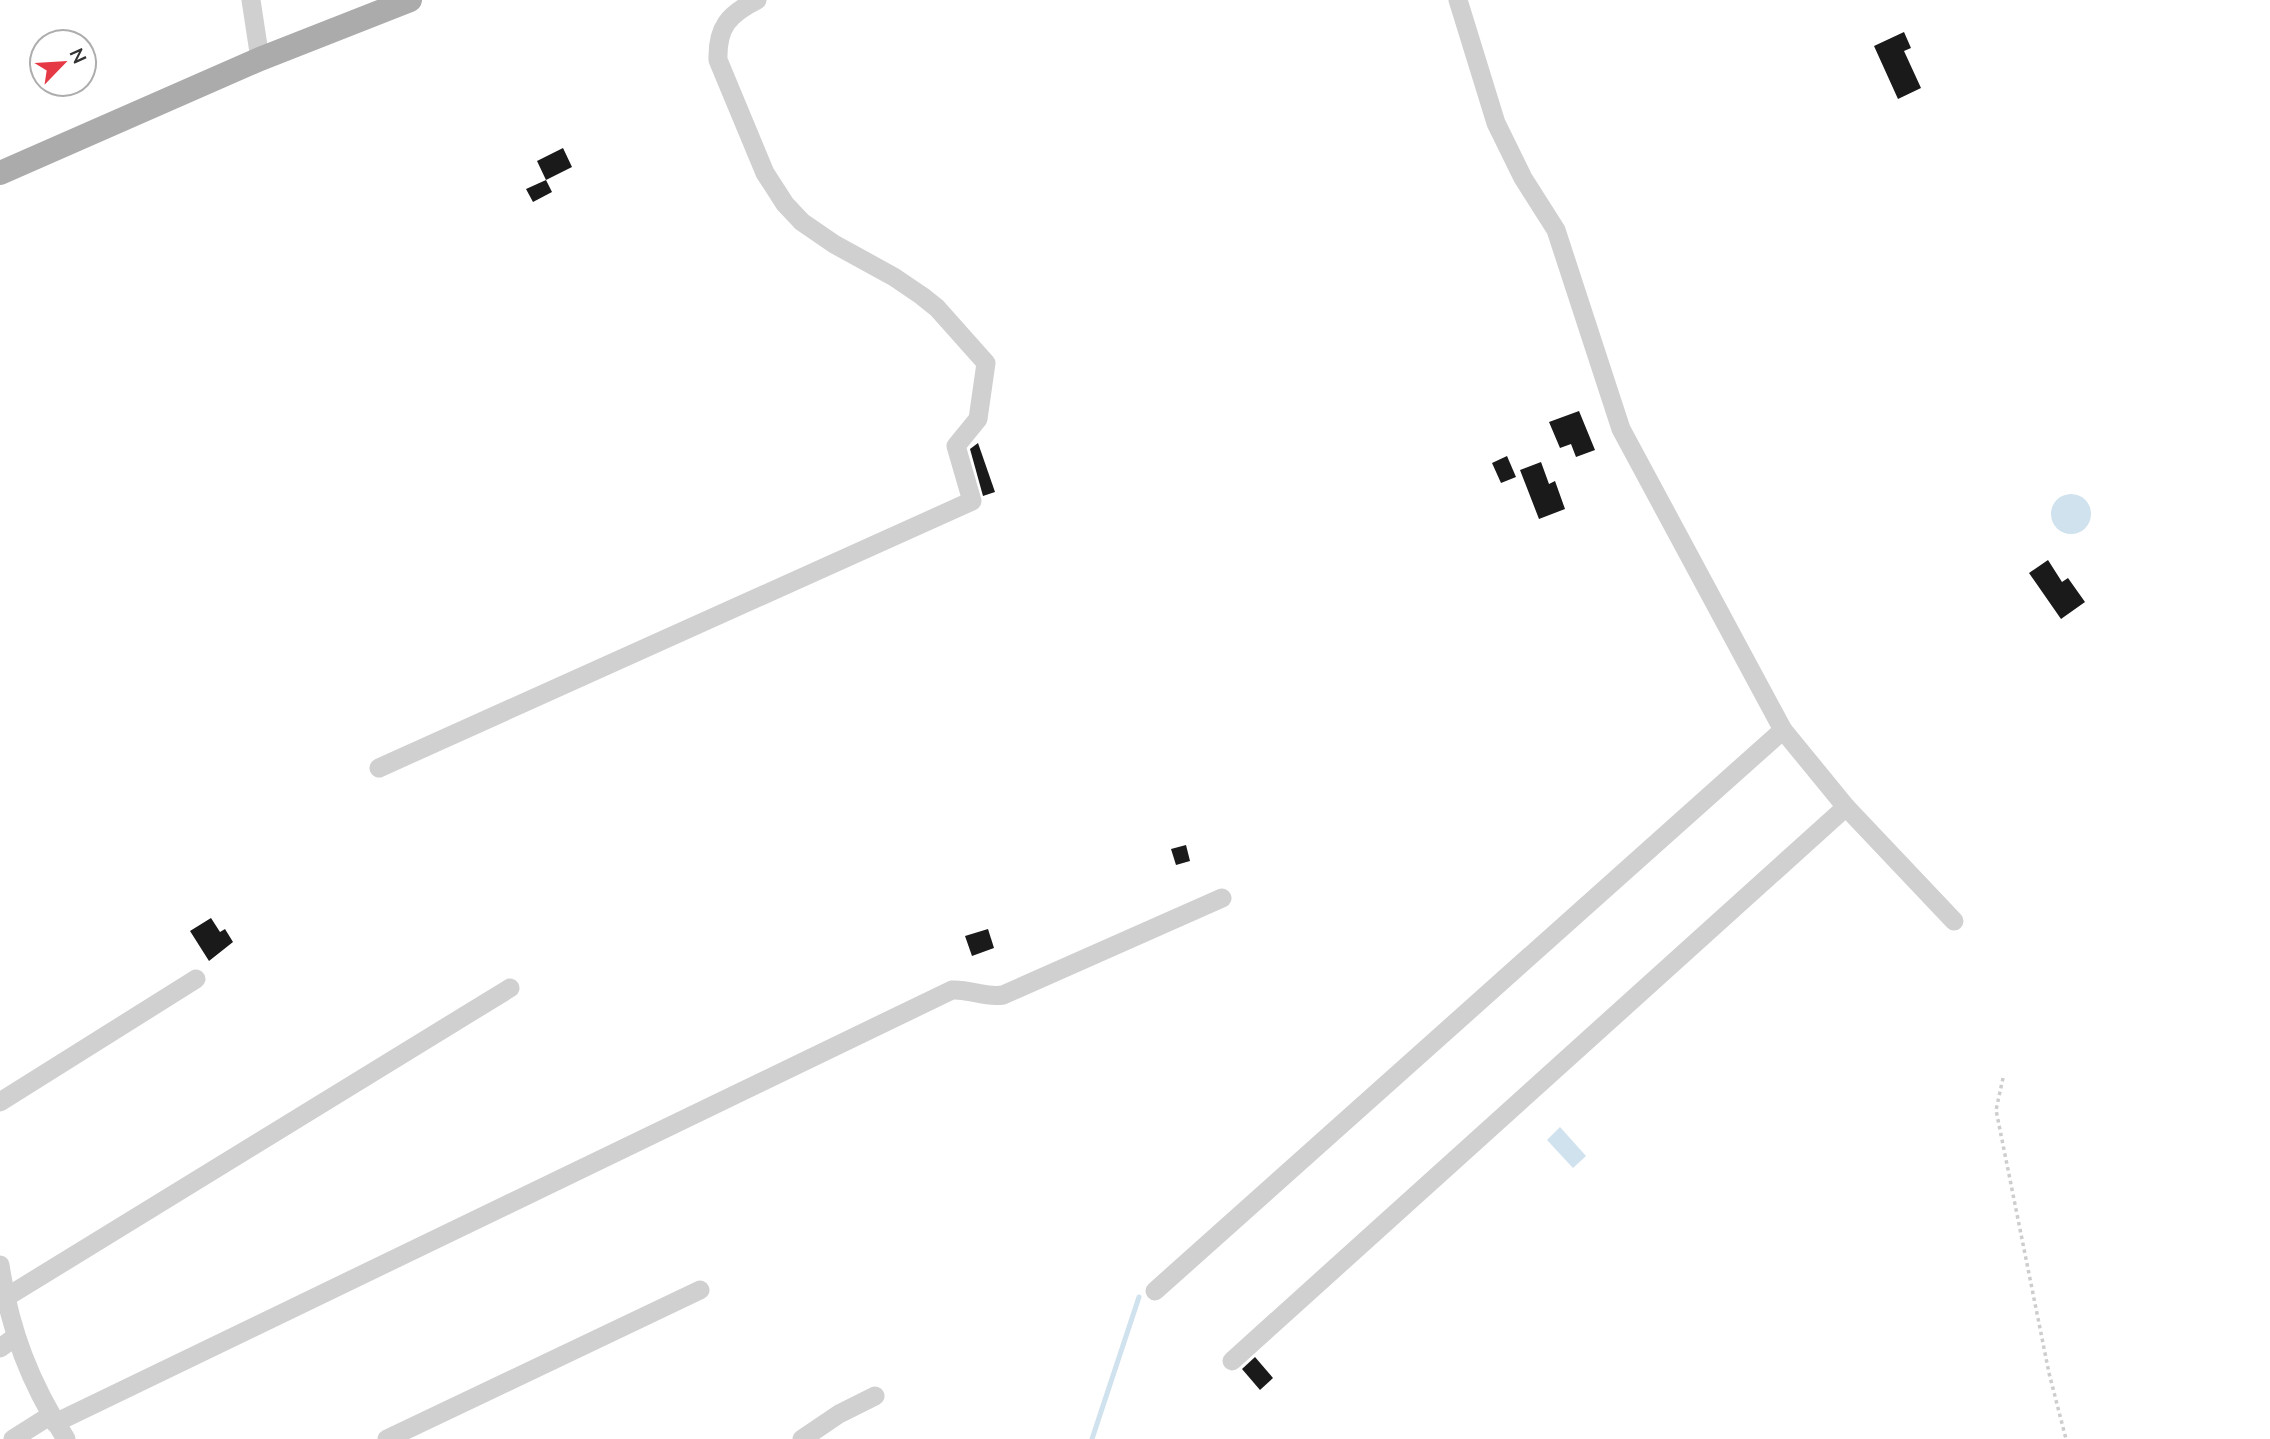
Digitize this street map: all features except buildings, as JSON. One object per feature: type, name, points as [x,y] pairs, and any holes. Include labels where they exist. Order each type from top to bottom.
[{"type":"main road","points":[[0,173],[378,6],[411,0]]},
{"type":"street","points":[[251,0],[260,59]]},
{"type":"street","points":[[379,768],[972,501],[956,446],[978,419],[986,363],[937,308],[922,296],[802,222],[765,173],[718,60],[717,40],[729,15],[757,0]]},
{"type":"street","points":[[1458,0],[1496,123],[1523,178],[1556,230],[1621,429],[1783,730],[1846,807],[1954,922]]},
{"type":"street","points":[[1155,1291],[1783,730]]},
{"type":"street","points":[[1232,1361],[1846,807]]},
{"type":"street","points":[[13,1439],[57,1426],[952,990],[965,989],[990,997],[1003,995],[1222,898]]},
{"type":"street","points":[[0,1102],[196,979]]},
{"type":"street","points":[[5,1298],[510,988]]},
{"type":"street","points":[[0,1265],[7,1343],[57,1426]]},
{"type":"street","points":[[387,1439],[700,1290]]},
{"type":"street","points":[[802,1439],[828,1420],[876,1396]]},
{"type":"path","points":[[2003,1078],[1996,1110],[2066,1439]]},
{"type":"water","points":[[2071,494],[2079,495],[2085,500],[2090,506],[2090,522],[2085,528],[2079,533],[2071,534],[2063,533],[2057,528],[2052,522],[2051,514],[2052,506],[2057,500],[2063,495]]},
{"type":"water","points":[[1560,1127],[1586,1156],[1573,1168],[1547,1140]]},
{"type":"waterway","points":[[1092,1439],[1139,1297]]}]
